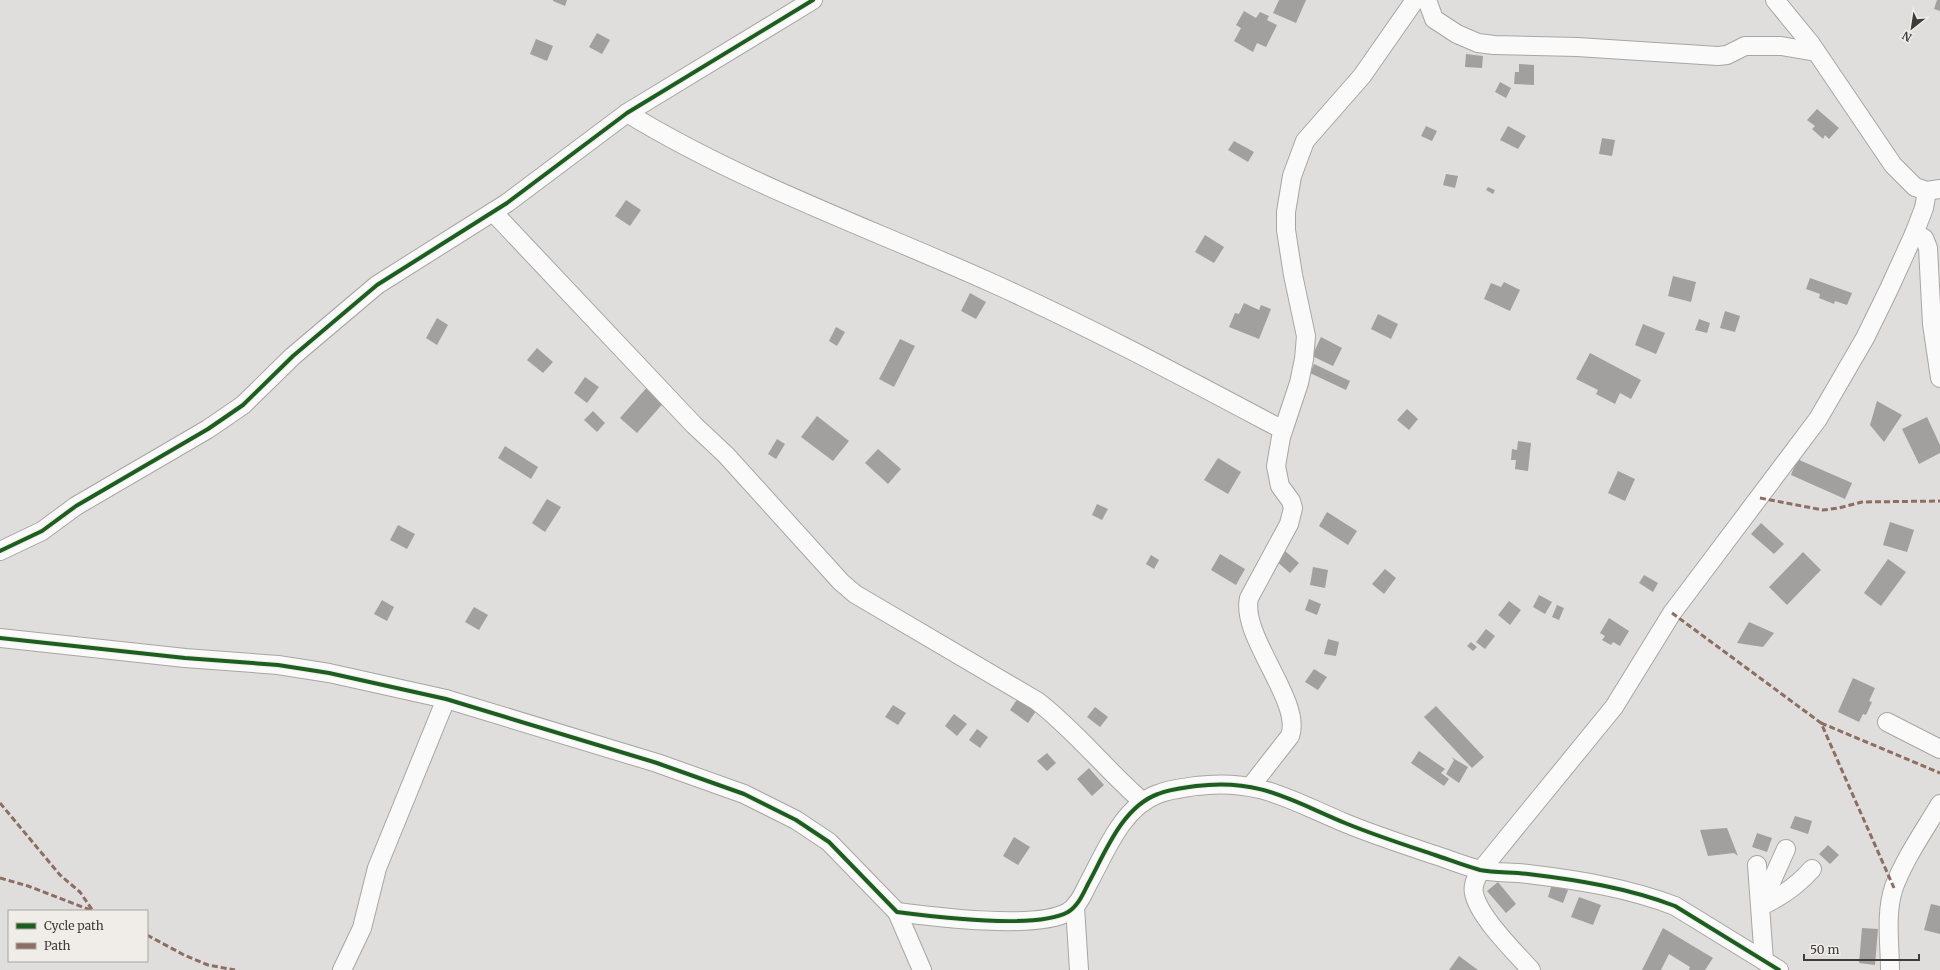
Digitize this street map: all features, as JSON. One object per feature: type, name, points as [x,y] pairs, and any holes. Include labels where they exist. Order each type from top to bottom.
[{"type":"street","points":[[0,551],[42,531],[76,506],[182,445],[243,405],[293,356],[377,285],[493,212],[627,112],[813,0]]},
{"type":"street","points":[[1251,786],[1290,736],[1293,729],[1287,704],[1250,623],[1247,606],[1249,598],[1292,515],[1293,508],[1291,501],[1280,486],[1276,466],[1283,430],[1299,383],[1304,359],[1306,336],[1293,274],[1286,230],[1286,212],[1292,176],[1306,141],[1362,76],[1415,0]]},
{"type":"street","points":[[1427,0],[1434,19],[1457,34],[1478,43],[1494,45],[1577,46],[1718,56],[1727,55],[1745,46],[1781,46],[1816,52]]},
{"type":"street","points":[[1531,970],[1497,930],[1477,903],[1474,892],[1474,881],[1481,870],[1614,707],[1672,613],[1818,419],[1864,338],[1914,234],[1924,208],[1934,190],[1915,187],[1893,165],[1816,52],[1775,0]]},
{"type":"street","points":[[627,112],[692,149],[764,184],[992,283],[1075,321],[1283,430]]},
{"type":"street","points":[[493,212],[694,425],[726,455],[841,582],[855,594],[1037,701],[1058,717],[1103,765],[1143,802]]},
{"type":"street","points":[[1914,234],[1924,238],[1928,248],[1932,324],[1940,378]]},
{"type":"street","points":[[0,638],[302,668],[378,683],[446,699],[657,763],[744,794],[796,820],[829,842],[897,912],[922,970]]},
{"type":"street","points":[[342,970],[360,931],[377,868],[446,699]]},
{"type":"street","points":[[1887,722],[1940,749]]},
{"type":"street","points":[[897,912],[975,919],[1030,920],[1059,916],[1075,907],[1117,831],[1129,815],[1143,802],[1160,793],[1224,784],[1251,786],[1273,792],[1376,835],[1481,870],[1527,874],[1600,884],[1643,894],[1676,906],[1772,966]]},
{"type":"street","points":[[1890,970],[1890,915],[1894,888],[1908,858],[1940,804]]},
{"type":"street","points":[[1760,906],[1786,849]]},
{"type":"street","points":[[1757,865],[1760,906],[1772,966]]},
{"type":"street","points":[[1760,906],[1779,897],[1800,883],[1812,869]]},
{"type":"street","points":[[1075,907],[1079,970]]},
{"type":"building","points":[[553,0],[567,0],[565,6]]},
{"type":"building","points":[[1279,0],[1306,0],[1296,23],[1273,13]]},
{"type":"building","points":[[1937,0],[1940,0],[1940,11],[1934,9]]},
{"type":"building","points":[[1244,11],[1256,18],[1260,12],[1269,16],[1267,20],[1277,25],[1266,47],[1257,43],[1253,52],[1234,41],[1241,28],[1236,25]]},
{"type":"building","points":[[597,33],[610,40],[602,54],[589,47]]},
{"type":"building","points":[[536,39],[553,46],[547,61],[530,54]]},
{"type":"building","points":[[1466,54],[1483,56],[1482,68],[1465,67]]},
{"type":"building","points":[[1519,64],[1534,65],[1534,85],[1514,84],[1515,72],[1519,72]]},
{"type":"building","points":[[1500,82],[1511,88],[1506,98],[1495,92]]},
{"type":"building","points":[[1817,109],[1839,128],[1829,139],[1825,135],[1823,139],[1812,129],[1815,126],[1807,120]]},
{"type":"building","points":[[1426,126],[1437,131],[1432,141],[1421,136]]},
{"type":"building","points":[[1508,126],[1526,136],[1518,149],[1500,140]]},
{"type":"building","points":[[1602,138],[1615,140],[1612,156],[1599,154]]},
{"type":"building","points":[[1234,141],[1254,152],[1248,162],[1228,150]]},
{"type":"building","points":[[1446,174],[1458,176],[1455,188],[1443,185]]},
{"type":"building","points":[[1488,187],[1495,190],[1493,194],[1486,190]]},
{"type":"building","points":[[626,200],[641,210],[630,226],[615,216]]},
{"type":"building","points":[[1205,235],[1224,247],[1214,263],[1195,252]]},
{"type":"building","points":[[1673,276],[1696,282],[1691,302],[1668,296]]},
{"type":"building","points":[[1810,278],[1852,293],[1847,305],[1835,301],[1834,304],[1819,298],[1820,294],[1806,289]]},
{"type":"building","points":[[1504,282],[1520,290],[1510,311],[1484,299],[1491,283],[1501,287]]},
{"type":"building","points":[[970,293],[986,302],[976,319],[961,311]]},
{"type":"building","points":[[1244,303],[1259,310],[1261,305],[1271,309],[1259,339],[1229,327],[1235,313],[1239,314]]},
{"type":"building","points":[[1725,311],[1740,316],[1735,332],[1720,328]]},
{"type":"building","points":[[1378,314],[1398,324],[1391,339],[1371,329]]},
{"type":"building","points":[[437,318],[448,325],[437,345],[426,338]]},
{"type":"building","points":[[1699,319],[1710,323],[1707,333],[1695,330]]},
{"type":"building","points":[[1643,324],[1665,333],[1656,354],[1635,345]]},
{"type":"building","points":[[836,327],[845,332],[837,346],[829,341]]},
{"type":"building","points":[[1321,337],[1342,348],[1333,366],[1312,356]]},
{"type":"building","points":[[900,339],[915,346],[894,387],[879,379]]},
{"type":"building","points":[[537,348],[553,362],[543,373],[527,360]]},
{"type":"building","points":[[1590,353],[1641,380],[1631,399],[1620,393],[1615,404],[1596,394],[1598,390],[1576,379]]},
{"type":"building","points":[[1314,364],[1350,381],[1346,390],[1310,373]]},
{"type":"building","points":[[585,377],[599,387],[587,403],[574,393]]},
{"type":"building","points":[[649,385],[666,400],[637,433],[620,418]]},
{"type":"building","points":[[1877,401],[1902,415],[1884,442],[1870,425]]},
{"type":"building","points":[[1407,409],[1418,419],[1409,430],[1397,420]]},
{"type":"building","points":[[593,411],[605,423],[597,432],[584,420]]},
{"type":"building","points":[[817,416],[849,441],[833,461],[801,437]]},
{"type":"building","points":[[1927,417],[1940,445],[1940,453],[1919,464],[1902,429]]},
{"type":"building","points":[[777,439],[785,444],[776,459],[768,454]]},
{"type":"building","points":[[1518,441],[1531,443],[1528,471],[1515,469],[1516,460],[1511,460],[1512,449],[1517,450]]},
{"type":"building","points":[[505,446],[538,467],[531,479],[498,458]]},
{"type":"building","points":[[878,449],[901,469],[888,484],[865,463]]},
{"type":"building","points":[[1218,458],[1241,472],[1228,494],[1204,480]]},
{"type":"building","points":[[1797,459],[1852,483],[1845,499],[1791,475]]},
{"type":"building","points":[[1618,471],[1635,479],[1625,501],[1608,493]]},
{"type":"building","points":[[547,499],[561,507],[545,532],[532,523]]},
{"type":"building","points":[[1097,504],[1108,509],[1102,520],[1092,515]]},
{"type":"building","points":[[1327,512],[1357,531],[1348,545],[1319,526]]},
{"type":"building","points":[[1890,522],[1914,530],[1907,552],[1883,545]]},
{"type":"building","points":[[1761,523],[1784,544],[1774,554],[1751,534]]},
{"type":"building","points":[[398,525],[415,534],[407,549],[390,540]]},
{"type":"building","points":[[1284,550],[1299,563],[1290,573],[1275,560]]},
{"type":"building","points":[[1803,552],[1821,570],[1787,605],[1769,587]]},
{"type":"building","points":[[1220,554],[1245,569],[1236,585],[1211,570]]},
{"type":"building","points":[[1151,555],[1159,560],[1154,569],[1146,564]]},
{"type":"building","points":[[1888,559],[1906,572],[1881,606],[1864,593]]},
{"type":"building","points":[[1313,567],[1328,570],[1325,588],[1310,585]]},
{"type":"building","points":[[1385,569],[1396,578],[1384,594],[1372,584]]},
{"type":"building","points":[[1644,575],[1658,583],[1653,592],[1639,583]]},
{"type":"building","points":[[1539,595],[1552,602],[1545,614],[1533,607]]},
{"type":"building","points":[[1309,599],[1321,604],[1317,615],[1305,610]]},
{"type":"building","points":[[382,600],[394,607],[387,621],[374,614]]},
{"type":"building","points":[[1509,601],[1521,610],[1510,625],[1498,615]]},
{"type":"building","points":[[1557,605],[1564,608],[1559,620],[1552,617]]},
{"type":"building","points":[[474,607],[488,615],[479,630],[465,622]]},
{"type":"building","points":[[1609,618],[1629,631],[1620,646],[1613,642],[1611,645],[1602,640],[1605,636],[1600,633]]},
{"type":"building","points":[[1749,622],[1774,633],[1763,647],[1737,643]]},
{"type":"building","points":[[1486,629],[1495,636],[1485,649],[1476,642]]},
{"type":"building","points":[[1328,639],[1339,642],[1336,656],[1324,654]]},
{"type":"building","points":[[1471,642],[1477,647],[1473,651],[1467,646]]},
{"type":"building","points":[[1314,669],[1327,677],[1318,690],[1305,682]]},
{"type":"building","points":[[1853,678],[1875,688],[1869,701],[1872,702],[1866,715],[1863,714],[1859,722],[1838,712]]},
{"type":"building","points":[[1018,698],[1036,711],[1028,723],[1010,710]]},
{"type":"building","points":[[893,705],[906,713],[898,725],[885,717]]},
{"type":"building","points":[[1436,706],[1484,757],[1472,768],[1424,717]]},
{"type":"building","points":[[1095,707],[1108,717],[1100,727],[1087,717]]},
{"type":"building","points":[[954,714],[967,724],[957,736],[945,726]]},
{"type":"building","points":[[977,729],[988,737],[980,748],[969,740]]},
{"type":"building","points":[[1419,751],[1445,769],[1441,773],[1449,779],[1444,786],[1411,763]]},
{"type":"building","points":[[1047,753],[1056,763],[1047,771],[1037,761]]},
{"type":"building","points":[[1451,757],[1468,767],[1459,783],[1446,774],[1454,760]]},
{"type":"building","points":[[1089,768],[1104,785],[1092,796],[1077,779]]},
{"type":"building","points":[[1795,816],[1812,821],[1808,834],[1790,828]]},
{"type":"building","points":[[1727,828],[1738,856],[1734,853],[1708,856],[1700,830]]},
{"type":"building","points":[[1757,833],[1772,838],[1767,852],[1752,847]]},
{"type":"building","points":[[1014,837],[1030,847],[1018,865],[1003,856]]},
{"type":"building","points":[[1828,845],[1839,855],[1830,864],[1819,854]]},
{"type":"building","points":[[1498,882],[1516,904],[1506,913],[1487,891]]},
{"type":"building","points":[[1552,884],[1568,890],[1563,903],[1548,897]]},
{"type":"building","points":[[1579,897],[1601,905],[1593,925],[1571,917]]},
{"type":"building","points":[[1931,904],[1940,906],[1940,934],[1924,930]]},
{"type":"building","points":[[1663,928],[1713,958],[1705,970],[1689,970],[1690,967],[1669,954],[1661,970],[1642,970]]},
{"type":"building","points":[[1862,928],[1878,929],[1875,965],[1859,963]]},
{"type":"building","points":[[1459,956],[1478,970],[1449,970]]},
{"type":"marked path","points":[[1760,498],[1823,510],[1839,508],[1862,502],[1940,501]]},
{"type":"marked path","points":[[1672,613],[1821,723],[1894,888]]},
{"type":"marked path","points":[[1821,723],[1940,773]]},
{"type":"marked path","points":[[0,803],[60,875],[80,892],[92,910]]},
{"type":"marked path","points":[[0,878],[28,886],[90,910]]},
{"type":"marked path","points":[[148,936],[184,955],[208,965],[235,970]]},
{"type":"cycle path","points":[[0,551],[42,531],[76,506],[208,429],[243,405],[293,356],[377,285],[507,203],[627,113],[813,0]]},
{"type":"cycle path","points":[[0,638],[185,658],[278,665],[329,673],[446,699],[657,763],[744,794],[796,820],[829,842],[897,912],[985,921],[1033,920],[1053,917],[1068,912],[1080,900],[1116,832],[1134,809],[1145,800],[1163,792],[1177,789],[1218,784],[1238,785],[1273,793],[1367,832],[1480,870],[1528,874],[1584,882],[1639,894],[1675,906],[1779,970]]}]
